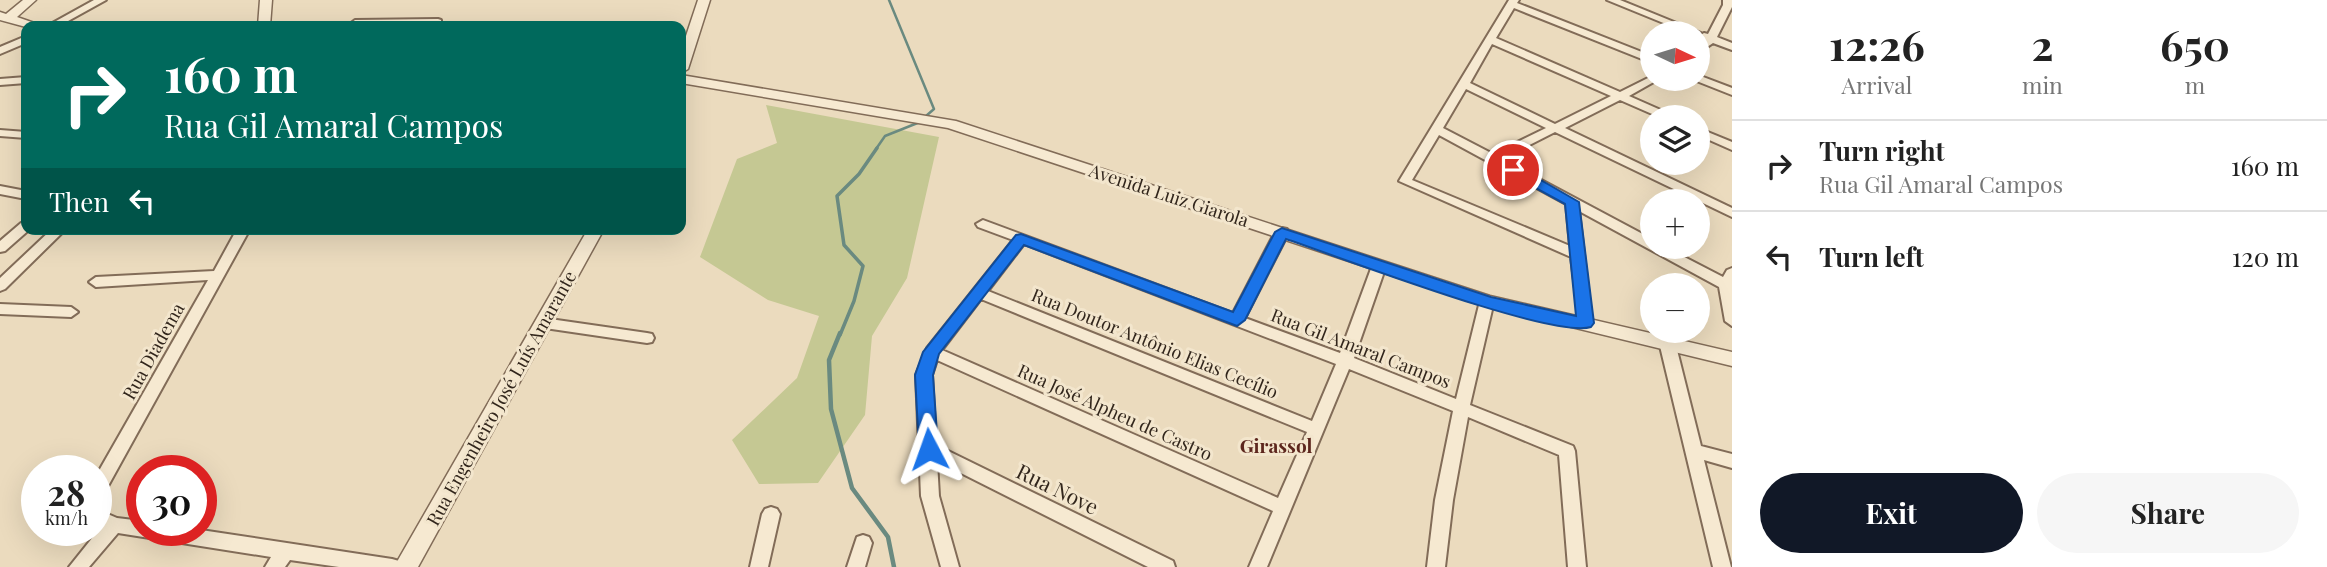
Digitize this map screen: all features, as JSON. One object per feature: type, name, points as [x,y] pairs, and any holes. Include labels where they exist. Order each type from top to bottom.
[{"type":"street","points":[[4,17],[30,0]]},
{"type":"street","points":[[61,21],[101,0]]},
{"type":"street","points":[[265,21],[267,0]]},
{"type":"street","points":[[686,54],[704,0]]},
{"type":"street","points":[[1612,0],[1666,21]]},
{"type":"street","points":[[1714,0],[1729,4],[1711,39],[1732,47]]},
{"type":"street","points":[[1576,254],[1405,181],[1513,2],[1640,55]]},
{"type":"street","points":[[4,17],[21,22]]},
{"type":"street","points":[[1489,40],[1641,105]]},
{"type":"street","points":[[0,51],[21,41]]},
{"type":"street","points":[[0,82],[21,80]]},
{"type":"street","name":"Avenida Luiz Giarola","points":[[686,80],[951,124],[1488,301],[1561,321],[1586,323],[1668,346],[1732,359]]},
{"type":"street","points":[[1462,83],[1732,213]]},
{"type":"street","points":[[1710,83],[1732,92]]},
{"type":"street","points":[[1493,159],[1640,86]]},
{"type":"street","points":[[1435,128],[1640,238]]},
{"type":"street","points":[[0,133],[21,135]]},
{"type":"street","points":[[1710,136],[1732,146]]},
{"type":"street","points":[[0,190],[21,194]]},
{"type":"street","points":[[1572,202],[1586,323]]},
{"type":"street","name":"Rua Gil Amaral Campos","points":[[983,224],[1462,407],[1567,452],[1577,567]]},
{"type":"street","points":[[0,248],[21,230]]},
{"type":"street","points":[[1237,320],[1282,232]]},
{"type":"street","points":[[0,286],[54,235]]},
{"type":"street","name":"Rua Diadema","points":[[112,463],[240,235]]},
{"type":"street","name":"Rua Engenheiro José Luís Amarante","points":[[406,567],[593,235]]},
{"type":"street","points":[[950,567],[930,496],[924,375],[932,352],[1021,239]]},
{"type":"street","points":[[1684,259],[1729,278],[1732,321]]},
{"type":"street","points":[[1258,567],[1345,362],[1379,266]]},
{"type":"street","points":[[96,282],[217,275]]},
{"type":"street","name":"Rua Doutor Antônio Elias Cecílio","points":[[980,293],[1315,429]]},
{"type":"street","points":[[1436,567],[1438,536],[1462,407],[1488,301]]},
{"type":"street","points":[[0,309],[71,312]]},
{"type":"street","points":[[543,323],[647,338]]},
{"type":"street","points":[[1668,346],[1725,564]]},
{"type":"street","name":"Rua José Alpheu de Castro","points":[[932,352],[1283,508]]},
{"type":"street","name":"Rua Nove","points":[[929,449],[1166,567]]},
{"type":"street","points":[[1696,451],[1732,461]]},
{"type":"street","points":[[759,567],[771,513]]},
{"type":"street","points":[[78,567],[114,526],[126,527]]},
{"type":"street","points":[[217,540],[392,567]]},
{"type":"street","points":[[856,567],[863,543]]},
{"type":"street","points":[[274,567],[286,550]]},
{"type":"green space","points":[[766,105],[939,137],[907,278],[872,336],[865,415],[818,483],[759,484],[732,440],[797,378],[819,316],[768,300],[700,257],[737,159],[777,143]]},
{"type":"waterway","points":[[889,0],[934,109],[926,116]]},
{"type":"waterway","points":[[876,149],[885,136],[920,122]]},
{"type":"waterway","points":[[840,335],[854,301],[863,266],[844,245],[837,196],[859,174],[877,148]]},
{"type":"waterway","points":[[840,333],[829,360],[831,409],[852,488],[888,537],[894,567]]},
{"type":"district","name":"Girassol","points":[[1276,445]]},
{"type":"route","points":[[929,449],[924,375],[932,352],[1021,239],[1237,320],[1282,232],[1488,301],[1561,321],[1586,323],[1572,202],[1513,170]]}]
